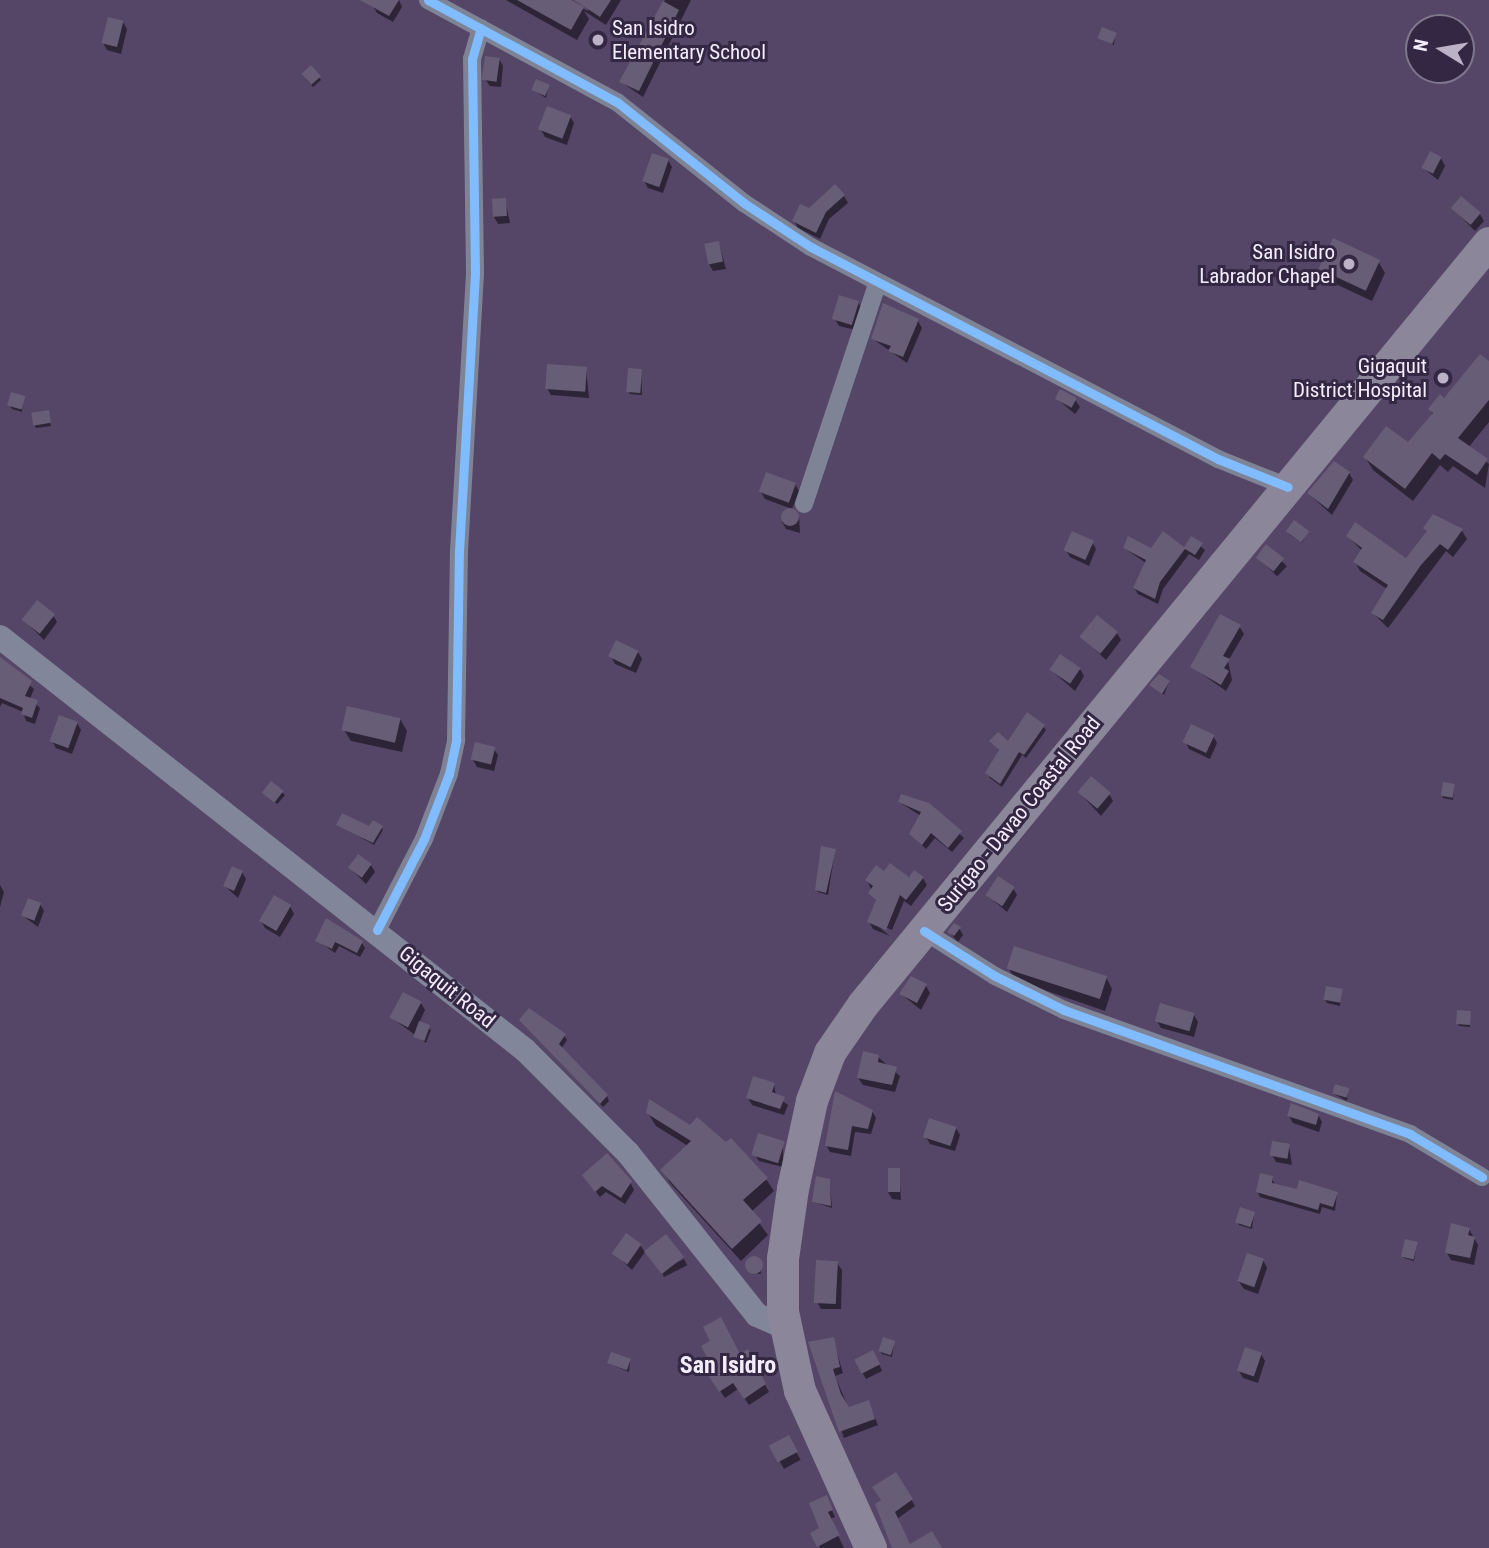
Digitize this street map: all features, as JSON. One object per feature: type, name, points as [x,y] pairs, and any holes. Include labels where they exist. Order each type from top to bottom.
[{"type":"highway","name":"Surigao - Davao Coastal Road","points":[[871,1548],[813,1425],[785,1327],[782,1282],[789,1211],[820,1077],[845,1028],[1489,243]]},
{"type":"main road","name":"Gigaquit Road","points":[[0,637],[377,930],[564,1086],[653,1182],[757,1315],[785,1327]]},
{"type":"street","points":[[428,0],[617,102],[744,203],[877,284],[1218,459],[1288,487]]},
{"type":"street","points":[[377,930],[424,839],[449,774],[456,740],[459,551],[475,253],[472,59],[481,27]]},
{"type":"street","points":[[804,503],[877,284]]},
{"type":"street","points":[[924,932],[995,976],[1064,1010],[1410,1134],[1482,1177]]},
{"type":"building","points":[[360,0],[399,0],[389,16]]},
{"type":"building","points":[[517,0],[571,0],[584,7],[571,30]]},
{"type":"building","points":[[574,0],[611,0],[600,17]]},
{"type":"building","points":[[663,1],[679,10],[639,91],[619,82]]},
{"type":"building","points":[[108,17],[124,21],[117,47],[101,43]]},
{"type":"building","points":[[1102,27],[1117,33],[1112,44],[1098,38]]},
{"type":"building","points":[[485,56],[500,58],[497,82],[482,80]]},
{"type":"building","points":[[311,65],[321,76],[311,85],[301,74]]},
{"type":"building","points":[[536,79],[550,85],[545,96],[531,90]]},
{"type":"building","points":[[547,106],[571,115],[562,139],[538,129]]},
{"type":"building","points":[[1430,151],[1442,157],[1433,174],[1421,168]]},
{"type":"building","points":[[652,153],[669,159],[659,187],[642,181]]},
{"type":"building","points":[[835,184],[845,195],[826,212],[816,233],[792,221],[800,204],[809,208]]},
{"type":"building","points":[[1461,196],[1481,213],[1471,225],[1451,208]]},
{"type":"building","points":[[506,198],[507,216],[493,217],[492,199]]},
{"type":"building","name":"San Isidro Labrador Chapel","points":[[1333,238],[1380,260],[1366,291],[1319,269]]},
{"type":"building","points":[[719,241],[723,262],[708,264],[704,244]]},
{"type":"building","points":[[839,295],[859,301],[852,325],[832,319]]},
{"type":"building","points":[[883,303],[919,319],[903,357],[888,351],[891,346],[871,339]]},
{"type":"building","points":[[1480,354],[1489,361],[1489,400],[1458,438],[1488,459],[1477,475],[1445,454],[1440,460],[1432,453],[1405,489],[1363,457],[1386,426],[1408,442],[1433,413],[1428,409],[1440,394],[1444,398]]},
{"type":"building","points":[[547,364],[587,367],[585,392],[545,389]]},
{"type":"building","points":[[628,368],[642,369],[640,393],[626,392]]},
{"type":"building","points":[[1060,389],[1077,398],[1072,408],[1055,399]]},
{"type":"building","points":[[11,392],[25,396],[22,410],[7,405]]},
{"type":"building","points":[[49,410],[51,423],[33,426],[31,413]]},
{"type":"building","points":[[1334,461],[1350,472],[1328,509],[1307,493]]},
{"type":"building","points":[[766,472],[796,483],[789,503],[759,492]]},
{"type":"building","points":[[790,508],[796,511],[799,517],[796,523],[790,526],[784,523],[781,517],[784,511]]},
{"type":"building","points":[[1433,514],[1463,529],[1448,550],[1440,544],[1421,565],[1383,620],[1371,613],[1388,585],[1353,562],[1362,548],[1346,536],[1355,522],[1406,558],[1427,531],[1423,528]]},
{"type":"building","points":[[1294,520],[1309,531],[1301,542],[1286,531]]},
{"type":"building","points":[[1072,531],[1094,541],[1085,560],[1063,550]]},
{"type":"building","points":[[1163,531],[1184,547],[1191,536],[1203,543],[1195,555],[1185,549],[1160,582],[1155,599],[1133,588],[1146,560],[1123,548],[1128,536],[1151,548]]},
{"type":"building","points":[[1266,544],[1284,558],[1274,572],[1256,557]]},
{"type":"building","points":[[37,600],[55,614],[40,634],[22,620]]},
{"type":"building","points":[[1220,614],[1241,625],[1223,656],[1230,659],[1224,668],[1229,671],[1221,685],[1190,667]]},
{"type":"building","points":[[1097,615],[1118,632],[1100,654],[1079,637]]},
{"type":"building","points":[[616,640],[638,651],[631,667],[608,656]]},
{"type":"building","points":[[1060,654],[1081,668],[1070,684],[1049,670]]},
{"type":"building","points":[[0,657],[32,681],[25,696],[38,700],[32,718],[21,714],[23,708],[0,698]]},
{"type":"building","points":[[1159,674],[1170,681],[1162,694],[1149,685]]},
{"type":"building","points":[[347,706],[401,718],[395,743],[341,730]]},
{"type":"building","points":[[1027,712],[1045,725],[1024,755],[1019,752],[1000,784],[985,773],[999,750],[989,741],[998,732],[1008,741]]},
{"type":"building","points":[[59,715],[78,722],[68,748],[49,741]]},
{"type":"building","points":[[1191,724],[1215,735],[1206,753],[1183,742]]},
{"type":"building","points":[[475,742],[495,747],[491,765],[471,759]]},
{"type":"building","points":[[1091,776],[1111,793],[1097,809],[1078,792]]},
{"type":"building","points":[[271,781],[284,791],[274,803],[262,793]]},
{"type":"building","points":[[1443,782],[1455,784],[1453,798],[1441,796]]},
{"type":"building","points":[[901,794],[929,803],[962,831],[948,848],[931,833],[922,845],[909,834],[921,812],[898,802]]},
{"type":"building","points":[[342,813],[369,826],[373,820],[383,826],[373,843],[336,825]]},
{"type":"building","points":[[821,846],[836,849],[826,893],[815,890]]},
{"type":"building","points":[[358,854],[372,864],[362,878],[348,868]]},
{"type":"building","points":[[890,863],[909,877],[914,870],[924,877],[906,900],[900,895],[886,930],[867,922],[876,900],[868,893],[873,886],[865,880],[876,865],[884,871]]},
{"type":"building","points":[[232,866],[243,871],[234,891],[223,886]]},
{"type":"building","points":[[998,876],[1015,887],[1002,906],[985,895]]},
{"type":"building","points":[[274,895],[291,905],[276,931],[259,921]]},
{"type":"building","points":[[28,898],[41,903],[34,921],[21,916]]},
{"type":"building","points":[[326,918],[363,941],[357,953],[335,942],[332,949],[315,941]]},
{"type":"building","points":[[954,923],[961,927],[954,936],[947,932]]},
{"type":"building","points":[[1014,946],[1107,976],[1100,999],[1007,969]]},
{"type":"building","points":[[911,976],[927,984],[917,1003],[899,994]]},
{"type":"building","points":[[1326,986],[1343,989],[1340,1003],[1324,1000]]},
{"type":"building","points":[[403,992],[422,1002],[408,1027],[389,1018]]},
{"type":"building","points":[[1160,1003],[1195,1013],[1189,1031],[1155,1021]]},
{"type":"building","points":[[529,1008],[566,1034],[559,1044],[608,1095],[600,1104],[519,1020]]},
{"type":"building","points":[[1457,1010],[1471,1011],[1470,1025],[1456,1024]]},
{"type":"building","points":[[419,1021],[430,1025],[424,1041],[413,1037]]},
{"type":"building","points":[[863,1051],[879,1055],[878,1062],[897,1067],[892,1085],[857,1078]]},
{"type":"building","points":[[753,1076],[775,1083],[772,1092],[785,1097],[780,1109],[746,1098]]},
{"type":"building","points":[[1335,1084],[1349,1088],[1347,1098],[1332,1094]]},
{"type":"building","points":[[835,1091],[873,1110],[868,1129],[852,1126],[848,1150],[825,1146]]},
{"type":"building","points":[[649,1099],[690,1125],[697,1117],[726,1142],[731,1138],[768,1178],[743,1200],[762,1221],[732,1249],[660,1170],[691,1141],[646,1113]]},
{"type":"building","points":[[1291,1103],[1319,1114],[1316,1125],[1287,1116]]},
{"type":"building","points":[[929,1118],[957,1127],[950,1146],[923,1137]]},
{"type":"building","points":[[758,1133],[785,1141],[778,1163],[751,1155]]},
{"type":"building","points":[[1272,1141],[1290,1144],[1287,1159],[1270,1156]]},
{"type":"building","points":[[607,1153],[632,1181],[621,1198],[602,1186],[595,1192],[582,1175]]},
{"type":"building","points":[[888,1168],[900,1168],[900,1192],[888,1192]]},
{"type":"building","points":[[1260,1173],[1273,1176],[1272,1183],[1297,1189],[1299,1180],[1338,1192],[1333,1207],[1320,1203],[1318,1210],[1256,1192]]},
{"type":"building","points":[[816,1176],[830,1179],[831,1206],[812,1202]]},
{"type":"building","points":[[1240,1207],[1255,1212],[1250,1227],[1235,1222]]},
{"type":"building","points":[[1451,1223],[1470,1228],[1468,1235],[1475,1237],[1470,1258],[1445,1253]]},
{"type":"building","points":[[626,1233],[642,1244],[627,1264],[612,1253]]},
{"type":"building","points":[[666,1234],[684,1257],[662,1274],[644,1251]]},
{"type":"building","points":[[1405,1239],[1418,1242],[1414,1259],[1401,1257]]},
{"type":"building","points":[[1247,1253],[1264,1259],[1254,1287],[1237,1281]]},
{"type":"building","points":[[754,1256],[760,1259],[763,1265],[760,1271],[754,1274],[748,1271],[745,1265],[748,1259]]},
{"type":"building","points":[[816,1260],[838,1261],[836,1304],[814,1303]]},
{"type":"building","points":[[721,1317],[740,1354],[748,1349],[766,1384],[744,1399],[733,1383],[719,1392],[708,1375],[714,1371],[701,1346],[710,1341],[703,1327]]},
{"type":"building","points":[[834,1337],[840,1367],[833,1369],[841,1394],[849,1407],[869,1400],[875,1419],[839,1432],[808,1342]]},
{"type":"building","points":[[883,1337],[895,1341],[891,1355],[878,1351]]},
{"type":"building","points":[[1245,1347],[1262,1353],[1254,1376],[1237,1371]]},
{"type":"building","points":[[873,1350],[880,1364],[862,1374],[854,1360]]},
{"type":"building","points":[[611,1352],[631,1359],[627,1370],[607,1363]]},
{"type":"building","points":[[789,1435],[798,1452],[778,1463],[769,1446]]},
{"type":"building","points":[[896,1472],[913,1499],[895,1512],[910,1544],[932,1531],[942,1548],[892,1548],[875,1504],[881,1500],[872,1487]]},
{"type":"building","points":[[827,1495],[833,1510],[828,1512],[840,1535],[817,1547],[810,1533],[819,1528],[809,1503]]},
{"type":"cycle path","points":[[428,0],[617,102],[744,203],[811,247],[1218,459],[1288,487]]},
{"type":"cycle path","points":[[377,930],[424,839],[449,774],[456,740],[459,551],[475,273],[472,59],[481,28]]},
{"type":"cycle path","points":[[924,931],[995,976],[1064,1010],[1410,1134],[1482,1177]]},
{"type":"place","name":"San Isidro Elementary School","points":[[598,40]]},
{"type":"place","name":"San Isidro Labrador Chapel","points":[[1349,264]]},
{"type":"place","name":"Gigaquit District Hospital","points":[[1443,378]]},
{"type":"district","name":"San Isidro","points":[[728,1366]]}]
